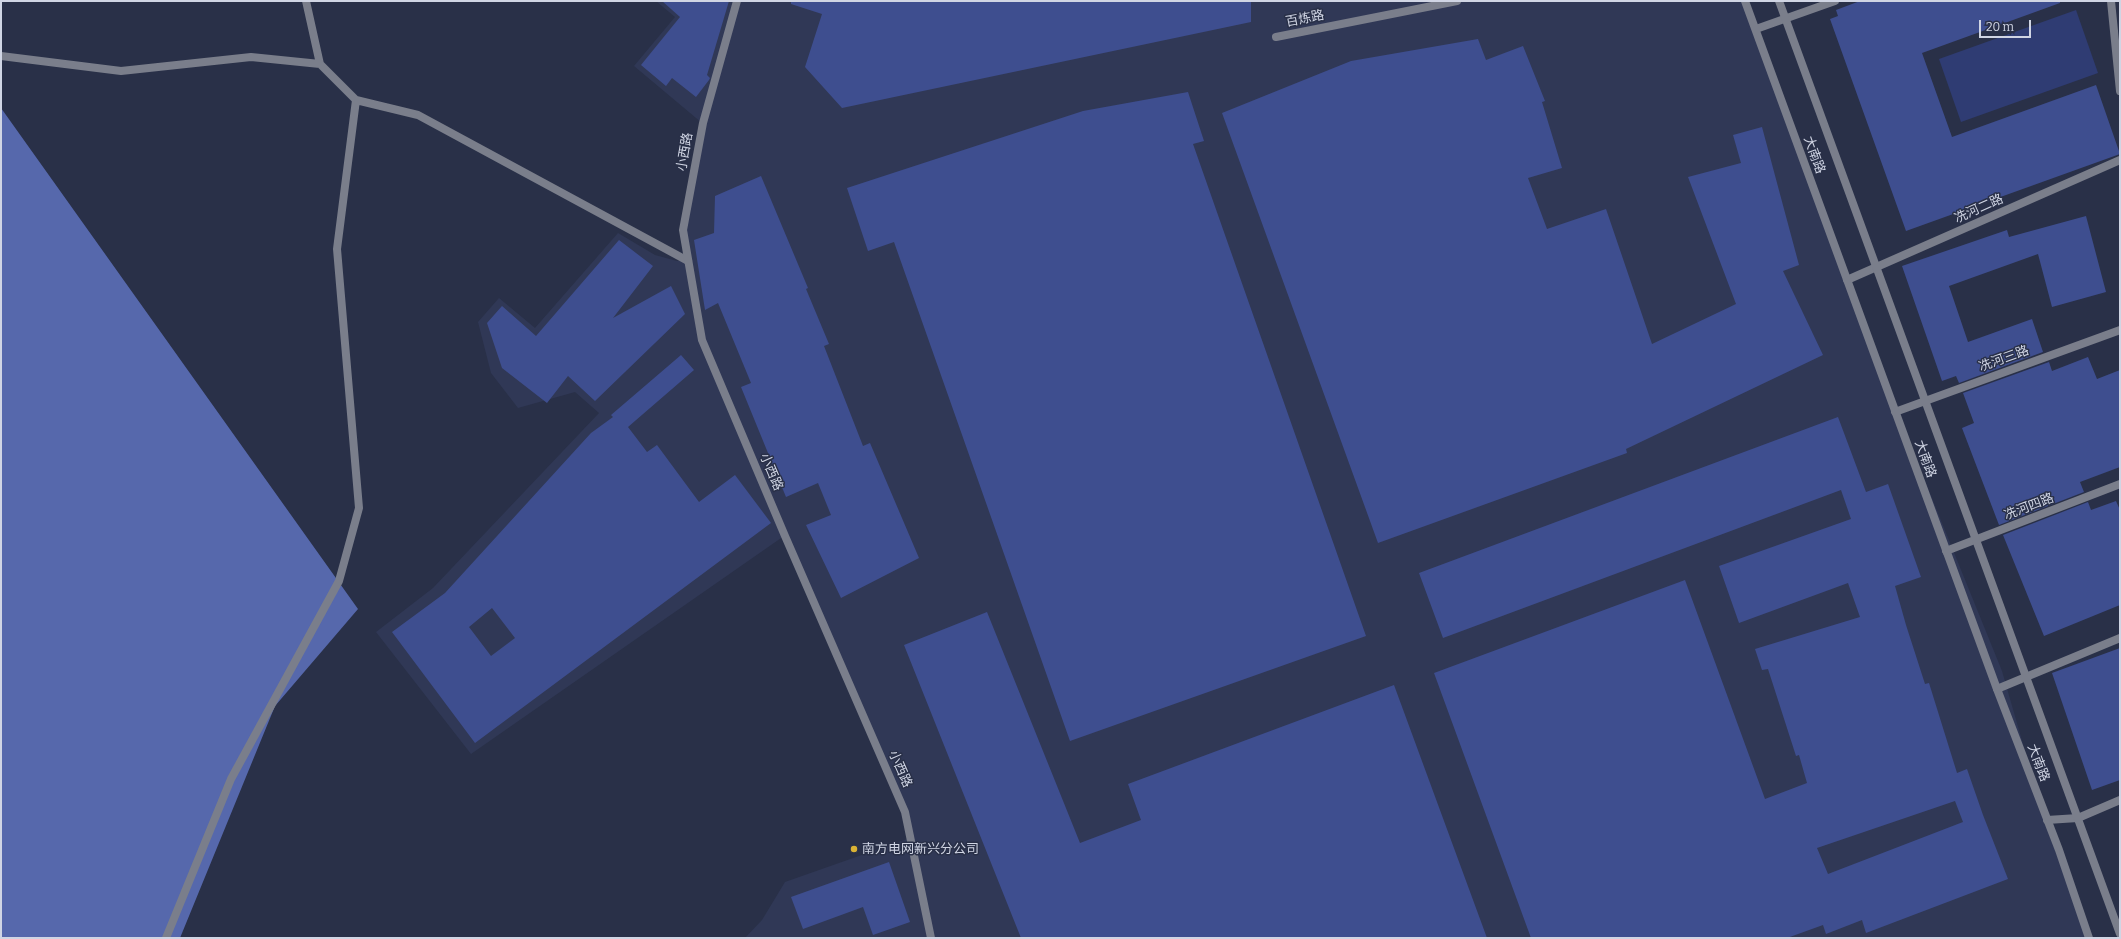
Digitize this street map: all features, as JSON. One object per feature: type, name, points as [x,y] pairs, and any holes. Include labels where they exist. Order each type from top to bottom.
[{"type":"street","points":[[306,1],[320,64],[356,100],[418,115],[688,261]]},
{"type":"street","name":"小西路","points":[[737,1],[702,123],[683,230],[702,340],[905,812],[931,938]]},
{"type":"street","name":"百炼路","points":[[1276,37],[1456,1]]},
{"type":"street","name":"大南路","points":[[1745,1],[1756,29]]},
{"type":"street","name":"大南路","points":[[1779,1],[2120,934]]},
{"type":"street","points":[[1756,29],[1835,1]]},
{"type":"street","points":[[2111,1],[2120,91]]},
{"type":"street","name":"大南路","points":[[1756,29],[1753,22],[1996,689],[2047,820],[2089,938]]},
{"type":"street","points":[[1,56],[121,71],[252,57],[320,64]]},
{"type":"street","points":[[166,938],[231,780],[339,581],[359,508],[337,249],[356,100]]},
{"type":"street","name":"冼河二路","points":[[1847,280],[2120,160]]},
{"type":"street","name":"冼河三路","points":[[1895,412],[2120,330]]},
{"type":"street","name":"冼河四路","points":[[1946,551],[2120,484]]},
{"type":"street","points":[[1996,689],[2120,638]]},
{"type":"street","points":[[2047,820],[2078,818],[2120,800]]},
{"type":"shaded area","points":[[656,1],[1745,1],[1882,375],[2002,671],[2048,831],[2087,938],[745,938],[762,920],[785,882],[910,838],[905,812],[784,536],[471,754],[376,632],[433,588],[599,413],[575,392],[518,408],[491,373],[478,322],[499,298],[535,328],[618,233],[655,255],[677,261],[688,261],[683,230],[702,123],[634,66],[675,17]]},
{"type":"shaded area","points":[[2076,10],[2098,73],[1961,122],[1939,59]]},
{"type":"shaded area","points":[[1,108],[358,609],[275,706],[180,938],[1,938]]},
{"type":"building","points":[[662,1],[729,1],[707,75],[710,78],[696,97],[672,78],[666,86],[641,65],[680,17]]},
{"type":"building","points":[[791,1],[1251,1],[1251,22],[842,108],[805,67],[822,14],[791,4]]},
{"type":"building","points":[[1860,1],[2060,1],[2060,3],[1922,53],[1952,137],[2096,85],[2120,154],[1906,231],[1830,19],[1838,16],[1836,10]]},
{"type":"building","points":[[1478,39],[1486,60],[1523,46],[1545,101],[1542,102],[1562,168],[1528,178],[1547,229],[1606,209],[1652,344],[1736,304],[1688,177],[1741,163],[1733,135],[1762,127],[1799,265],[1783,271],[1823,355],[1626,449],[1627,453],[1378,543],[1222,113],[1351,61]]},
{"type":"building","points":[[1188,92],[1204,141],[1193,144],[1366,636],[1070,741],[894,242],[868,251],[847,188],[1083,111]]},
{"type":"building","points":[[761,176],[808,288],[806,289],[829,344],[824,346],[863,446],[870,443],[919,558],[841,598],[806,525],[831,515],[818,483],[786,497],[741,387],[751,383],[718,303],[705,310],[694,240],[714,233],[715,196]]},
{"type":"building","points":[[2086,216],[2106,292],[2052,307],[2038,254],[1949,286],[1968,342],[2032,319],[2043,352],[1959,383],[1956,376],[1942,381],[1902,266],[2007,230],[2009,237]]},
{"type":"building","points":[[619,240],[653,266],[613,318],[671,286],[685,314],[595,401],[568,376],[547,403],[502,368],[487,323],[502,306],[536,336]]},
{"type":"building","points":[[681,355],[694,370],[628,427],[647,452],[657,445],[699,502],[735,475],[771,523],[475,743],[392,632],[445,593],[591,433],[613,417],[611,415]],"holes":[[[492,608],[515,638],[491,656],[469,627]]]},
{"type":"building","points":[[2088,357],[2097,379],[2120,370],[2120,467],[2080,482],[2084,492],[1999,525],[1962,428],[1974,423],[1963,393],[2049,362],[2052,371]]},
{"type":"building","points":[[1838,417],[1866,492],[1888,484],[1921,577],[1895,586],[1906,625],[1925,684],[1929,683],[1957,773],[1967,769],[2008,879],[1866,933],[1862,920],[1826,934],[1823,925],[1787,938],[1531,938],[1434,673],[1685,580],[1765,799],[1807,783],[1799,755],[1796,756],[1768,669],[1762,670],[1755,649],[1860,617],[1848,583],[1739,623],[1719,566],[1851,519],[1841,490],[1443,638],[1419,573]],"holes":[[[1955,801],[1963,822],[1828,874],[1817,848]]]},
{"type":"building","points":[[2116,501],[2120,510],[2120,605],[2044,636],[2003,535],[2088,502],[2091,510]]},
{"type":"building","points":[[987,612],[1080,843],[1141,820],[1128,784],[1394,685],[1487,938],[1021,938],[904,645]]},
{"type":"building","points":[[2120,648],[2120,780],[2092,790],[2052,673]]},
{"type":"building","points":[[889,862],[910,922],[873,935],[863,907],[803,929],[791,897]]},
{"type":"place","name":"南方电网新兴分公司","points":[[854,849]]}]
